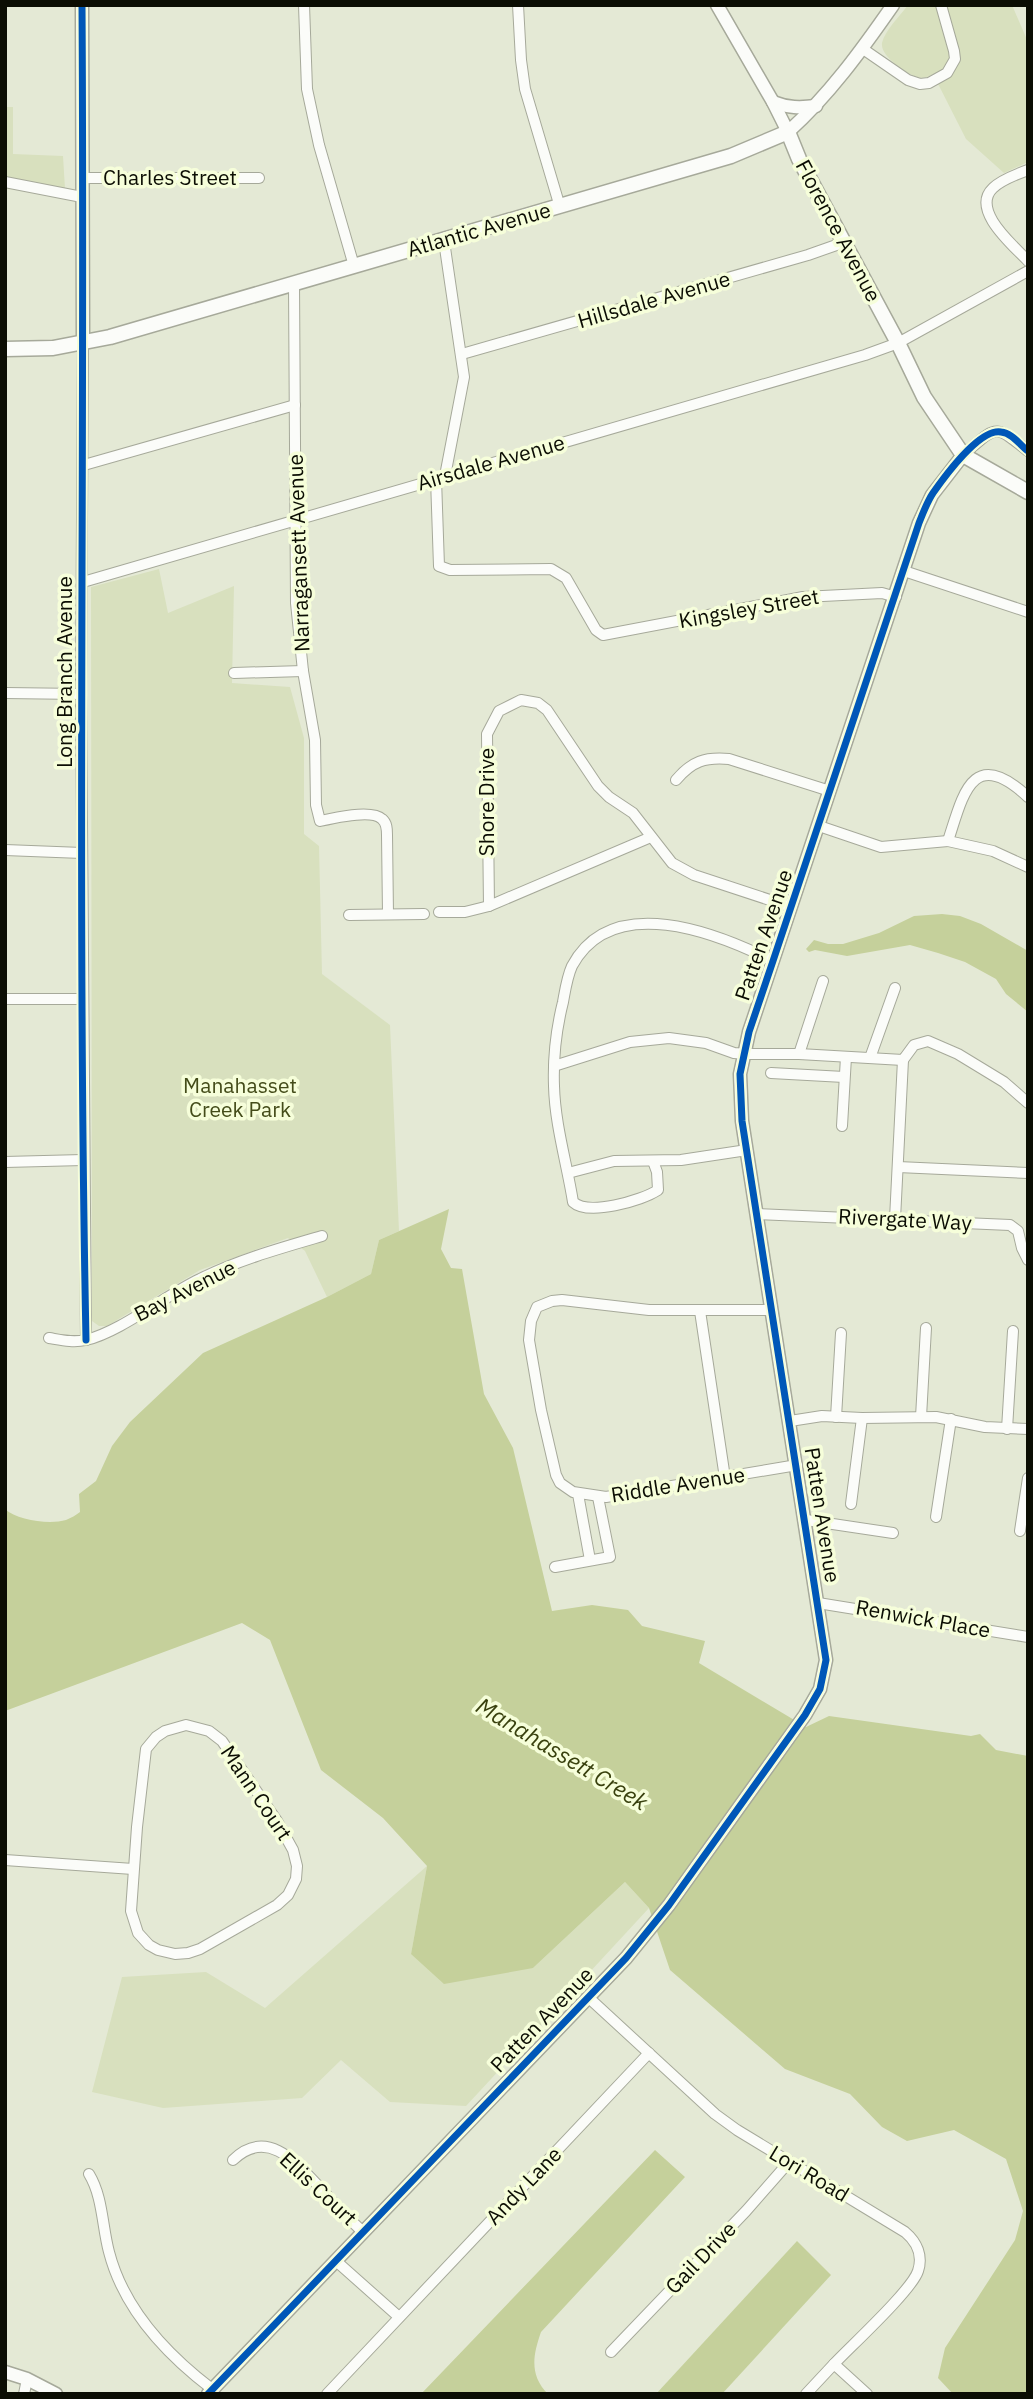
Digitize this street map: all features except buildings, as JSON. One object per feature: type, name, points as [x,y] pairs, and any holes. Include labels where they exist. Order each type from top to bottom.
[{"type":"main road","name":"Atlantic Avenue","points":[[5,349],[53,348],[110,337],[731,156],[788,132]]},
{"type":"main road","name":"Florence Avenue","points":[[788,132],[799,159],[845,242],[924,397],[963,455]]},
{"type":"main road","points":[[963,455],[1028,492]]},
{"type":"street","name":"Long Branch Avenue","points":[[82,5],[84,465],[81,694],[86,1340]]},
{"type":"street","points":[[304,5],[307,89],[319,145],[354,266]]},
{"type":"street","points":[[518,5],[520,60],[525,89],[560,207]]},
{"type":"street","name":"Florence Avenue","points":[[717,5],[788,132]]},
{"type":"street","name":"Atlantic Avenue","points":[[788,132],[816,106],[863,49],[893,5]]},
{"type":"street","points":[[863,49],[908,80],[920,84],[929,83],[947,74],[955,59],[941,5]]},
{"type":"street","points":[[773,102],[786,107],[816,106]]},
{"type":"street","points":[[1028,170],[994,187],[987,198],[987,207],[996,228],[1028,261]]},
{"type":"street","name":"Charles Street","points":[[82,178],[259,178]]},
{"type":"street","points":[[5,182],[82,197]]},
{"type":"street","points":[[440,478],[463,387],[462,354],[444,241]]},
{"type":"street","name":"Hillsdale Avenue","points":[[462,354],[845,242]]},
{"type":"street","name":"Airsdale Avenue","points":[[83,582],[865,355],[898,343],[1028,271]]},
{"type":"street","name":"Narragansett Avenue","points":[[294,283],[296,603],[303,671],[313,722],[316,806],[320,821],[357,815],[375,815],[382,818],[387,835],[388,914]]},
{"type":"street","points":[[84,465],[295,405]]},
{"type":"street","points":[[963,455],[989,433],[998,431],[1010,436],[1028,451]]},
{"type":"street","name":"Patten Avenue","points":[[210,2392],[643,1939],[805,1715],[820,1689],[826,1665],[818,1603],[747,1150],[740,1074],[749,1032],[919,523],[932,495],[963,455]]},
{"type":"street","name":"Kingsley Street","points":[[440,478],[439,566],[450,570],[551,569],[566,578],[596,630],[603,635],[803,597],[882,593],[896,597]]},
{"type":"street","points":[[904,571],[1028,612]]},
{"type":"street","points":[[234,673],[303,671]]},
{"type":"street","points":[[5,692],[81,694]]},
{"type":"street","name":"Shore Drive","points":[[489,906],[487,734],[495,715],[511,704],[526,700],[545,708],[598,786],[633,813],[672,863],[685,872],[791,907]]},
{"type":"street","points":[[676,780],[689,766],[717,758],[729,759],[830,791]]},
{"type":"street","points":[[948,841],[967,787],[974,779],[989,776],[1007,781],[1028,797]]},
{"type":"street","points":[[819,826],[881,846],[948,841],[993,851],[1028,867]]},
{"type":"street","points":[[439,912],[465,912],[489,906],[651,837]]},
{"type":"street","points":[[5,850],[82,853]]},
{"type":"street","points":[[349,915],[424,914]]},
{"type":"street","points":[[653,1161],[657,1172],[657,1191],[649,1196],[617,1205],[585,1208],[574,1204],[555,1106],[554,1066],[556,1034],[570,971],[582,952],[607,932],[643,925],[696,929],[736,943],[773,961]]},
{"type":"street","points":[[799,1054],[823,981]]},
{"type":"street","points":[[870,1058],[895,988]]},
{"type":"street","points":[[5,999],[83,999]]},
{"type":"street","points":[[554,1066],[651,1038],[687,1039],[746,1054],[903,1060]]},
{"type":"street","points":[[895,1219],[903,1060],[914,1045],[928,1041],[980,1066],[1028,1103]]},
{"type":"street","points":[[842,1126],[846,1057]]},
{"type":"street","points":[[771,1073],[844,1077]]},
{"type":"street","points":[[568,1173],[614,1161],[681,1160],[747,1150]]},
{"type":"street","points":[[5,1162],[83,1160]]},
{"type":"street","points":[[898,1167],[1028,1173]]},
{"type":"street","name":"Rivergate Way","points":[[758,1214],[1010,1226],[1018,1231],[1028,1260]]},
{"type":"street","name":"Bay Avenue","points":[[48,1338],[68,1342],[86,1340],[106,1332],[201,1278],[276,1249],[322,1236]]},
{"type":"street","points":[[590,1560],[578,1493],[567,1489],[556,1475],[541,1410],[529,1340],[531,1321],[537,1307],[562,1300],[649,1311],[772,1310]]},
{"type":"street","points":[[700,1311],[725,1478]]},
{"type":"street","points":[[921,1417],[926,1328]]},
{"type":"street","points":[[1007,1429],[1013,1331]]},
{"type":"street","points":[[836,1417],[841,1333]]},
{"type":"street","points":[[790,1421],[822,1416],[921,1417],[951,1419],[985,1427],[1028,1429]]},
{"type":"street","points":[[852,1504],[862,1418]]},
{"type":"street","points":[[936,1517],[951,1419]]},
{"type":"street","name":"Riddle Avenue","points":[[578,1493],[598,1497],[645,1492],[797,1465]]},
{"type":"street","points":[[1020,1531],[1028,1478]]},
{"type":"street","points":[[555,1567],[610,1557],[598,1497]]},
{"type":"street","points":[[806,1520],[893,1533]]},
{"type":"street","name":"Renwick Place","points":[[818,1603],[1028,1637]]},
{"type":"street","name":"Mann Court","points":[[186,1725],[209,1731],[225,1745],[285,1833],[296,1855],[297,1866],[294,1884],[288,1895],[277,1905],[200,1949],[175,1954],[149,1945],[138,1933],[131,1912],[134,1869],[146,1749],[165,1731],[186,1725]]},
{"type":"street","points":[[5,1860],[134,1869]]},
{"type":"street","name":"Lori Road","points":[[589,1997],[715,2114],[905,2232],[918,2250],[920,2263],[915,2279],[806,2394]]},
{"type":"street","name":"Andy Lane","points":[[327,2394],[649,2053]]},
{"type":"street","name":"Ellis Court","points":[[233,2160],[252,2148],[264,2146],[279,2150],[296,2162],[363,2232]]},
{"type":"street","name":"Gail Drive","points":[[611,2352],[746,2211],[789,2162]]},
{"type":"street","points":[[89,2174],[98,2191],[110,2256],[130,2303],[158,2341],[210,2392]]},
{"type":"street","points":[[336,2261],[399,2317]]},
{"type":"street","points":[[834,2364],[867,2394]]},
{"type":"street","points":[[5,2372],[27,2379],[56,2394]]},
{"type":"street","points":[[24,2394],[27,2379]]},
{"type":"green space","points":[[908,5],[1012,5],[1028,42],[1028,162],[1004,173],[966,139],[933,74],[917,77],[901,68],[885,53],[882,48],[884,38]]},
{"type":"green space","points":[[5,107],[13,107],[13,154],[63,156],[65,189],[5,177]]},
{"type":"green space","name":"Manahasset Creek Park","points":[[159,569],[168,613],[234,586],[232,683],[290,687],[304,738],[304,834],[319,846],[322,974],[390,1025],[399,1231],[379,1240],[371,1274],[327,1297],[305,1251],[288,1238],[200,1270],[107,1326],[99,1326],[92,1321],[91,587]]},
{"type":"green space","points":[[427,1866],[411,1954],[533,1968],[625,1882],[649,1908],[466,2106],[390,2102],[341,2060],[302,2098],[163,2108],[92,2092],[122,1977],[206,1972],[265,2008]]},
{"type":"water","points":[[914,916],[960,916],[981,924],[1028,951],[1028,1012],[1006,994],[996,979],[965,962],[910,945],[847,956],[815,950],[809,952],[806,949],[814,940],[843,944],[879,933]]},
{"type":"water","name":"Manahassett Creek","points":[[449,1209],[441,1249],[451,1268],[462,1269],[484,1394],[513,1448],[552,1611],[592,1605],[628,1610],[642,1626],[705,1641],[699,1663],[806,1727],[829,1716],[971,1736],[980,1734],[996,1750],[1028,1756],[1028,2394],[953,2394],[938,2378],[945,2348],[1015,2240],[1023,2211],[1006,2159],[954,2130],[907,2141],[882,2127],[850,2094],[785,2069],[670,1970],[649,1908],[625,1882],[533,1968],[444,1984],[411,1954],[427,1866],[383,1818],[321,1770],[270,1640],[242,1623],[5,1711],[5,1509],[25,1519],[42,1522],[66,1520],[80,1512],[79,1494],[96,1481],[112,1446],[130,1422],[203,1353],[371,1274],[379,1240]]},
{"type":"water","points":[[655,2150],[685,2177],[541,2332],[534,2365],[538,2380],[548,2394],[421,2394]]},
{"type":"water","points":[[797,2241],[831,2275],[722,2394],[656,2394]]},
{"type":"cycle path","points":[[82,5],[82,1006],[86,1340]]},
{"type":"cycle path","points":[[208,2394],[626,1958],[669,1905],[805,1715],[820,1689],[826,1660],[742,1121],[740,1074],[749,1032],[927,504],[954,465],[983,437],[993,433],[1005,433],[1028,451]]}]
